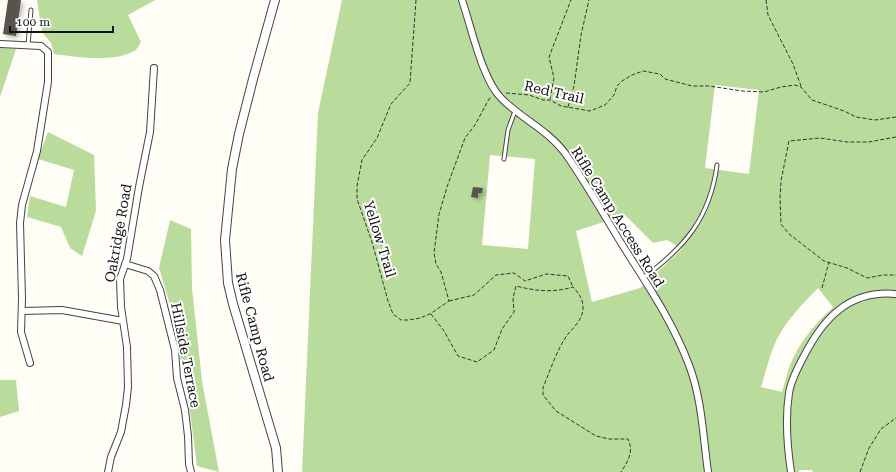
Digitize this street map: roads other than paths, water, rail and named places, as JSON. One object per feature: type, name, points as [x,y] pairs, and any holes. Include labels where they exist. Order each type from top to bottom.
[{"type":"street","name":"Rifle Camp Road","points":[[275,0],[239,134],[232,169],[225,240],[228,283],[276,448],[278,472]]},
{"type":"street","name":"Rifle Camp Access Road","points":[[462,0],[489,81],[498,94],[515,111],[547,135],[563,152],[643,278],[674,331],[689,366],[700,403],[708,472]]},
{"type":"street","points":[[0,44],[41,46],[48,52],[48,82],[38,151],[22,205],[20,223],[21,332],[30,363]]},
{"type":"street","name":"Oakridge Road","points":[[108,472],[111,457],[121,432],[128,387],[127,347],[123,320],[120,279],[125,264],[150,132],[154,68]]},
{"type":"street","name":"Hillside Terrace","points":[[125,264],[148,271],[154,276],[160,290],[175,350],[177,378],[185,410],[189,464],[191,472]]},
{"type":"street","points":[[791,472],[787,447],[786,424],[789,396],[796,371],[809,346],[834,314],[845,305],[865,296],[884,293],[896,294]]},
{"type":"street","points":[[22,311],[62,310],[123,320]]},
{"type":"lane","points":[[28,46],[31,10]]},
{"type":"lane","points":[[504,159],[508,130],[515,111]]},
{"type":"lane","points":[[643,278],[665,262],[693,231],[702,217],[711,197],[717,164]]}]
